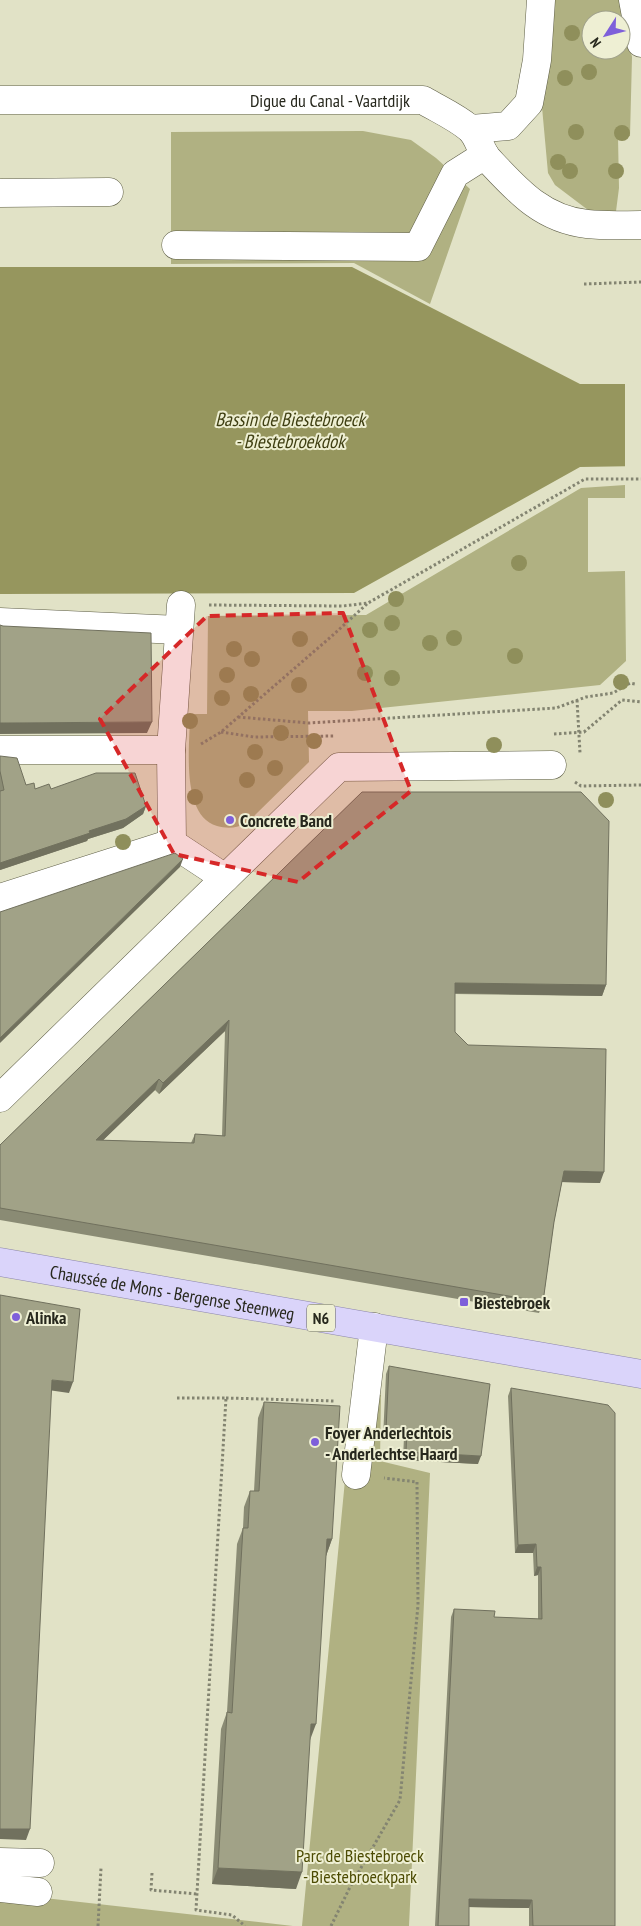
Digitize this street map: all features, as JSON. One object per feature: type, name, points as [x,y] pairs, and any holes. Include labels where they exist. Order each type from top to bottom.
[{"type":"main road","name":"Chaussée de Mons - Bergense Steenweg","points":[[0,1262],[641,1374]]},
{"type":"street","points":[[541,0],[537,60],[529,103],[508,126],[471,129],[485,155],[524,197],[555,216],[587,224],[641,225]]},
{"type":"street","points":[[633,0],[641,43]]},
{"type":"street","name":"Digue du Canal - Vaartdijk","points":[[0,100],[423,100],[471,129]]},
{"type":"street","points":[[176,246],[418,247],[455,174],[485,155]]},
{"type":"street","points":[[0,194],[109,192]]},
{"type":"street","points":[[0,622],[180,618],[171,750],[172,843]]},
{"type":"street","points":[[0,750],[171,750]]},
{"type":"street","points":[[0,1098],[339,767],[552,765]]},
{"type":"street","points":[[172,843],[225,878]]},
{"type":"street","points":[[0,898],[172,843]]},
{"type":"street","points":[[368,1476],[374,1327]]},
{"type":"street","points":[[0,1862],[40,1862]]},
{"type":"street","points":[[0,1888],[38,1892]]},
{"type":"path","points":[[584,284],[641,282]]},
{"type":"path","points":[[171,750],[194,749],[221,732],[368,602],[585,479],[641,479]]},
{"type":"path","points":[[180,618],[343,606],[368,602]]},
{"type":"path","points":[[238,717],[309,723],[556,708],[586,696],[613,693],[630,683],[635,684]]},
{"type":"path","points":[[577,700],[580,759]]},
{"type":"path","points":[[552,734],[584,732],[622,700],[641,702]]},
{"type":"path","points":[[221,732],[254,737],[343,736]]},
{"type":"path","points":[[552,765],[581,786],[641,785]]},
{"type":"path","points":[[581,777],[581,786]]},
{"type":"path","points":[[178,1398],[340,1401]]},
{"type":"path","points":[[226,1398],[196,1910],[232,1915],[245,1926]]},
{"type":"path","points":[[331,1926],[350,1887],[400,1800],[418,1605],[417,1482],[368,1476]]},
{"type":"path","points":[[98,1926],[101,1868]]},
{"type":"path","points":[[152,1873],[151,1890],[197,1894]]},
{"type":"highlighted area","points":[[343,613],[411,791],[298,882],[174,854],[100,719],[207,616]]},
{"type":"green space","points":[[549,0],[621,0],[623,10],[581,10],[581,60],[631,60],[631,52],[632,57],[630,136],[618,137],[619,188],[615,219],[588,210],[555,185],[548,173],[541,96]]},
{"type":"green space","points":[[363,131],[411,140],[436,158],[470,189],[430,304],[354,263],[171,264],[171,132]]},
{"type":"green space","points":[[625,485],[625,498],[588,498],[588,572],[625,571],[626,661],[600,685],[352,711],[308,711],[309,762],[247,823],[225,828],[205,819],[197,808],[192,794],[189,743],[190,714],[207,714],[208,616],[366,615],[581,488]]},
{"type":"green space","name":"Parc de Biestebroeck - Biestebroeckpark","points":[[354,1387],[381,1395],[380,1461],[430,1473],[409,1926],[302,1926]]},
{"type":"green space","name":"Parc de Biestebroeck - Biestebroeckpark","points":[[0,1893],[293,1926],[0,1926]]},
{"type":"water","name":"Bassin de Biestebroeck - Biestebroekdok","points":[[0,267],[352,267],[580,384],[641,384],[641,466],[580,467],[354,593],[0,594]]},
{"type":"pier","points":[[625,381],[641,382],[641,469],[625,469]]},
{"type":"building","points":[[0,625],[151,633],[152,722],[0,723]]},
{"type":"building","points":[[0,756],[17,758],[26,785],[34,783],[35,789],[49,784],[51,789],[96,773],[135,773],[146,806],[126,819],[0,863],[0,791],[4,790],[0,771]]},
{"type":"building","points":[[362,792],[581,792],[609,821],[606,985],[455,983],[455,1032],[468,1045],[606,1049],[604,1172],[564,1171],[554,1222],[543,1302],[0,1208],[0,1145]],"holes":[[[229,1020],[225,1136],[195,1134],[194,1143],[96,1140],[159,1079],[163,1083]]]},
{"type":"building","points":[[175,853],[183,859],[0,1038],[0,912]]},
{"type":"building","points":[[0,1295],[80,1309],[73,1382],[52,1380],[30,1829],[0,1829]]},
{"type":"building","points":[[389,1366],[490,1384],[481,1456],[406,1452],[407,1428],[386,1430]]},
{"type":"building","points":[[511,1388],[608,1405],[615,1413],[615,1926],[533,1926],[532,1900],[469,1899],[469,1926],[438,1926],[454,1609],[495,1611],[494,1617],[542,1619],[541,1567],[537,1567],[536,1544],[518,1545]]},
{"type":"building","points":[[264,1402],[340,1406],[332,1539],[327,1539],[316,1724],[311,1724],[302,1872],[218,1868],[227,1712],[232,1713],[243,1528],[248,1528],[250,1491],[259,1491]]},
{"type":"place","name":"Concrete Band","points":[[230,820]]},
{"type":"place","name":"Biestebroek","points":[[464,1302]]},
{"type":"place","name":"Alinka","points":[[16,1317]]},
{"type":"place","name":"Foyer Anderlechtois - Anderlechtse Haard","points":[[315,1442]]}]
